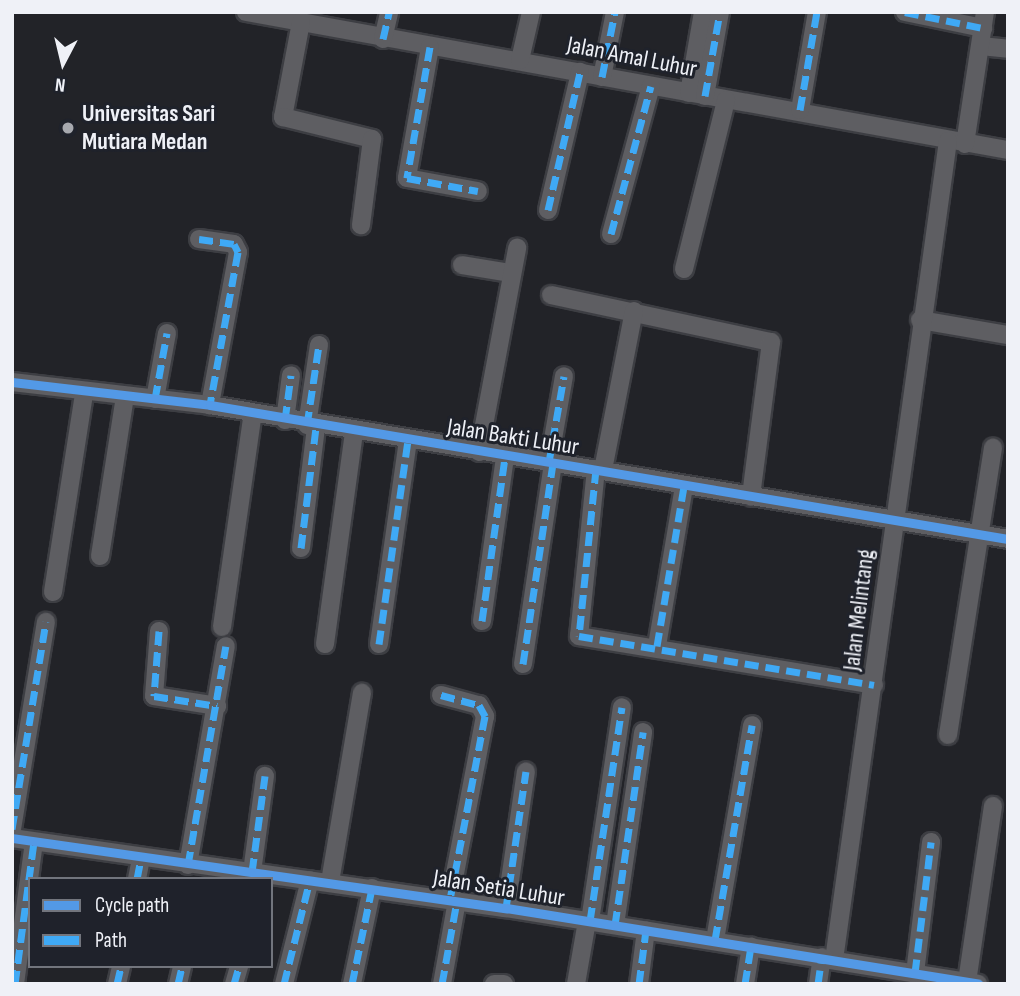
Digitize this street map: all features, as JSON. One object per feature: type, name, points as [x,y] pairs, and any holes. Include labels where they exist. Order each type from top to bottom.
[{"type":"street","name":"Jalan Amal Luhur","points":[[246,12],[383,39],[520,60],[726,100],[800,110],[1008,150]]},
{"type":"street","points":[[383,39],[389,12]]},
{"type":"street","points":[[520,60],[531,12]]},
{"type":"street","points":[[602,77],[615,12]]},
{"type":"street","points":[[697,94],[704,12]]},
{"type":"street","points":[[697,94],[720,12]]},
{"type":"street","points":[[800,110],[817,12]]},
{"type":"street","points":[[905,12],[983,29],[1008,50]]},
{"type":"street","points":[[300,22],[283,117],[372,139],[361,225]]},
{"type":"street","name":"Jalan Melintang","points":[[818,984],[828,959],[874,685],[920,320],[956,142],[983,29]]},
{"type":"street","points":[[430,47],[407,178],[478,191]]},
{"type":"street","points":[[548,210],[580,72]]},
{"type":"street","points":[[611,234],[651,86]]},
{"type":"street","points":[[684,269],[726,100]]},
{"type":"street","points":[[199,239],[234,244],[238,252],[210,405]]},
{"type":"street","points":[[479,452],[517,248]]},
{"type":"street","points":[[462,265],[512,273]]},
{"type":"street","points":[[551,295],[771,342],[751,497]]},
{"type":"street","points":[[634,311],[599,470],[576,634],[874,685]]},
{"type":"street","points":[[920,320],[1008,335]]},
{"type":"street","points":[[155,399],[167,332]]},
{"type":"street","points":[[301,548],[319,345]]},
{"type":"street","points":[[285,420],[291,375]]},
{"type":"street","points":[[523,664],[564,376]]},
{"type":"street","name":"Jalan Bakti Luhur","points":[[12,382],[84,394],[210,405],[311,426],[551,462],[895,523],[976,533],[1008,540]]},
{"type":"street","points":[[53,592],[84,394]]},
{"type":"street","points":[[100,556],[125,396]]},
{"type":"street","points":[[222,627],[253,413]]},
{"type":"street","points":[[325,644],[354,432]]},
{"type":"street","points":[[379,644],[408,440]]},
{"type":"street","points":[[948,735],[976,533],[993,447]]},
{"type":"street","points":[[482,621],[505,457]]},
{"type":"street","points":[[657,646],[684,486]]},
{"type":"street","points":[[12,829],[46,622]]},
{"type":"street","points":[[159,631],[154,696],[217,706]]},
{"type":"street","points":[[195,870],[226,646]]},
{"type":"street","points":[[330,883],[362,693]]},
{"type":"street","points":[[441,695],[479,705],[485,716],[442,984]]},
{"type":"street","points":[[576,984],[589,921],[622,707]]},
{"type":"street","points":[[715,940],[752,725]]},
{"type":"street","points":[[615,925],[643,732]]},
{"type":"street","points":[[506,908],[526,771]]},
{"type":"street","points":[[259,874],[265,776]]},
{"type":"street","points":[[973,983],[993,806]]},
{"type":"street","name":"Jalan Setia Luhur","points":[[12,838],[141,858],[195,870],[259,874],[372,888],[715,940],[828,959],[881,976],[915,973],[973,983]]},
{"type":"street","points":[[29,877],[34,842]]},
{"type":"street","points":[[915,973],[931,842]]},
{"type":"street","points":[[137,877],[141,858]]},
{"type":"street","points":[[284,984],[310,880]]},
{"type":"street","points":[[15,984],[28,887]]},
{"type":"street","points":[[352,984],[372,888]]},
{"type":"street","points":[[639,984],[646,930]]},
{"type":"street","points":[[745,984],[751,946]]},
{"type":"street","points":[[494,984],[504,984]]},
{"type":"marked path","points":[[383,39],[389,12]]},
{"type":"marked path","points":[[602,77],[615,12]]},
{"type":"marked path","points":[[705,96],[720,12]]},
{"type":"marked path","points":[[800,110],[817,12]]},
{"type":"marked path","points":[[905,12],[983,28]]},
{"type":"marked path","points":[[430,47],[407,178],[478,191]]},
{"type":"marked path","points":[[548,210],[580,72]]},
{"type":"marked path","points":[[611,234],[651,86]]},
{"type":"marked path","points":[[199,239],[234,244],[238,252],[210,405]]},
{"type":"marked path","points":[[155,399],[167,333]]},
{"type":"marked path","points":[[307,425],[319,345]]},
{"type":"marked path","points":[[285,420],[291,375]]},
{"type":"marked path","points":[[549,462],[564,376]]},
{"type":"marked path","points":[[301,548],[316,427]]},
{"type":"marked path","points":[[379,644],[408,440]]},
{"type":"marked path","points":[[482,621],[505,457]]},
{"type":"marked path","points":[[523,664],[553,463]]},
{"type":"marked path","points":[[596,469],[579,636],[874,685]]},
{"type":"marked path","points":[[657,646],[684,486]]},
{"type":"marked path","points":[[12,829],[46,622]]},
{"type":"marked path","points":[[159,631],[154,696],[217,706]]},
{"type":"marked path","points":[[188,865],[226,646]]},
{"type":"marked path","points":[[441,695],[479,705],[485,716],[450,899]]},
{"type":"marked path","points":[[590,921],[622,707]]},
{"type":"marked path","points":[[715,940],[752,725]]},
{"type":"marked path","points":[[615,925],[643,732]]},
{"type":"marked path","points":[[506,908],[526,771]]},
{"type":"marked path","points":[[252,872],[265,776]]},
{"type":"marked path","points":[[29,877],[34,842]]},
{"type":"marked path","points":[[915,973],[931,842]]},
{"type":"marked path","points":[[137,877],[141,858]]},
{"type":"marked path","points":[[284,984],[310,880]]},
{"type":"marked path","points":[[15,984],[28,887]]},
{"type":"marked path","points":[[352,984],[372,888]]},
{"type":"marked path","points":[[442,984],[457,901]]},
{"type":"marked path","points":[[639,984],[646,930]]},
{"type":"marked path","points":[[745,984],[751,946]]},
{"type":"marked path","points":[[818,984],[822,957]]},
{"type":"marked path","points":[[117,984],[121,968]]},
{"type":"marked path","points":[[178,984],[182,968]]},
{"type":"marked path","points":[[234,984],[238,968]]},
{"type":"cycle path","points":[[12,382],[210,405],[1008,539]]},
{"type":"cycle path","points":[[12,838],[506,908],[978,984]]},
{"type":"place","name":"Universitas Sari Mutiara Medan","points":[[68,128]]}]
